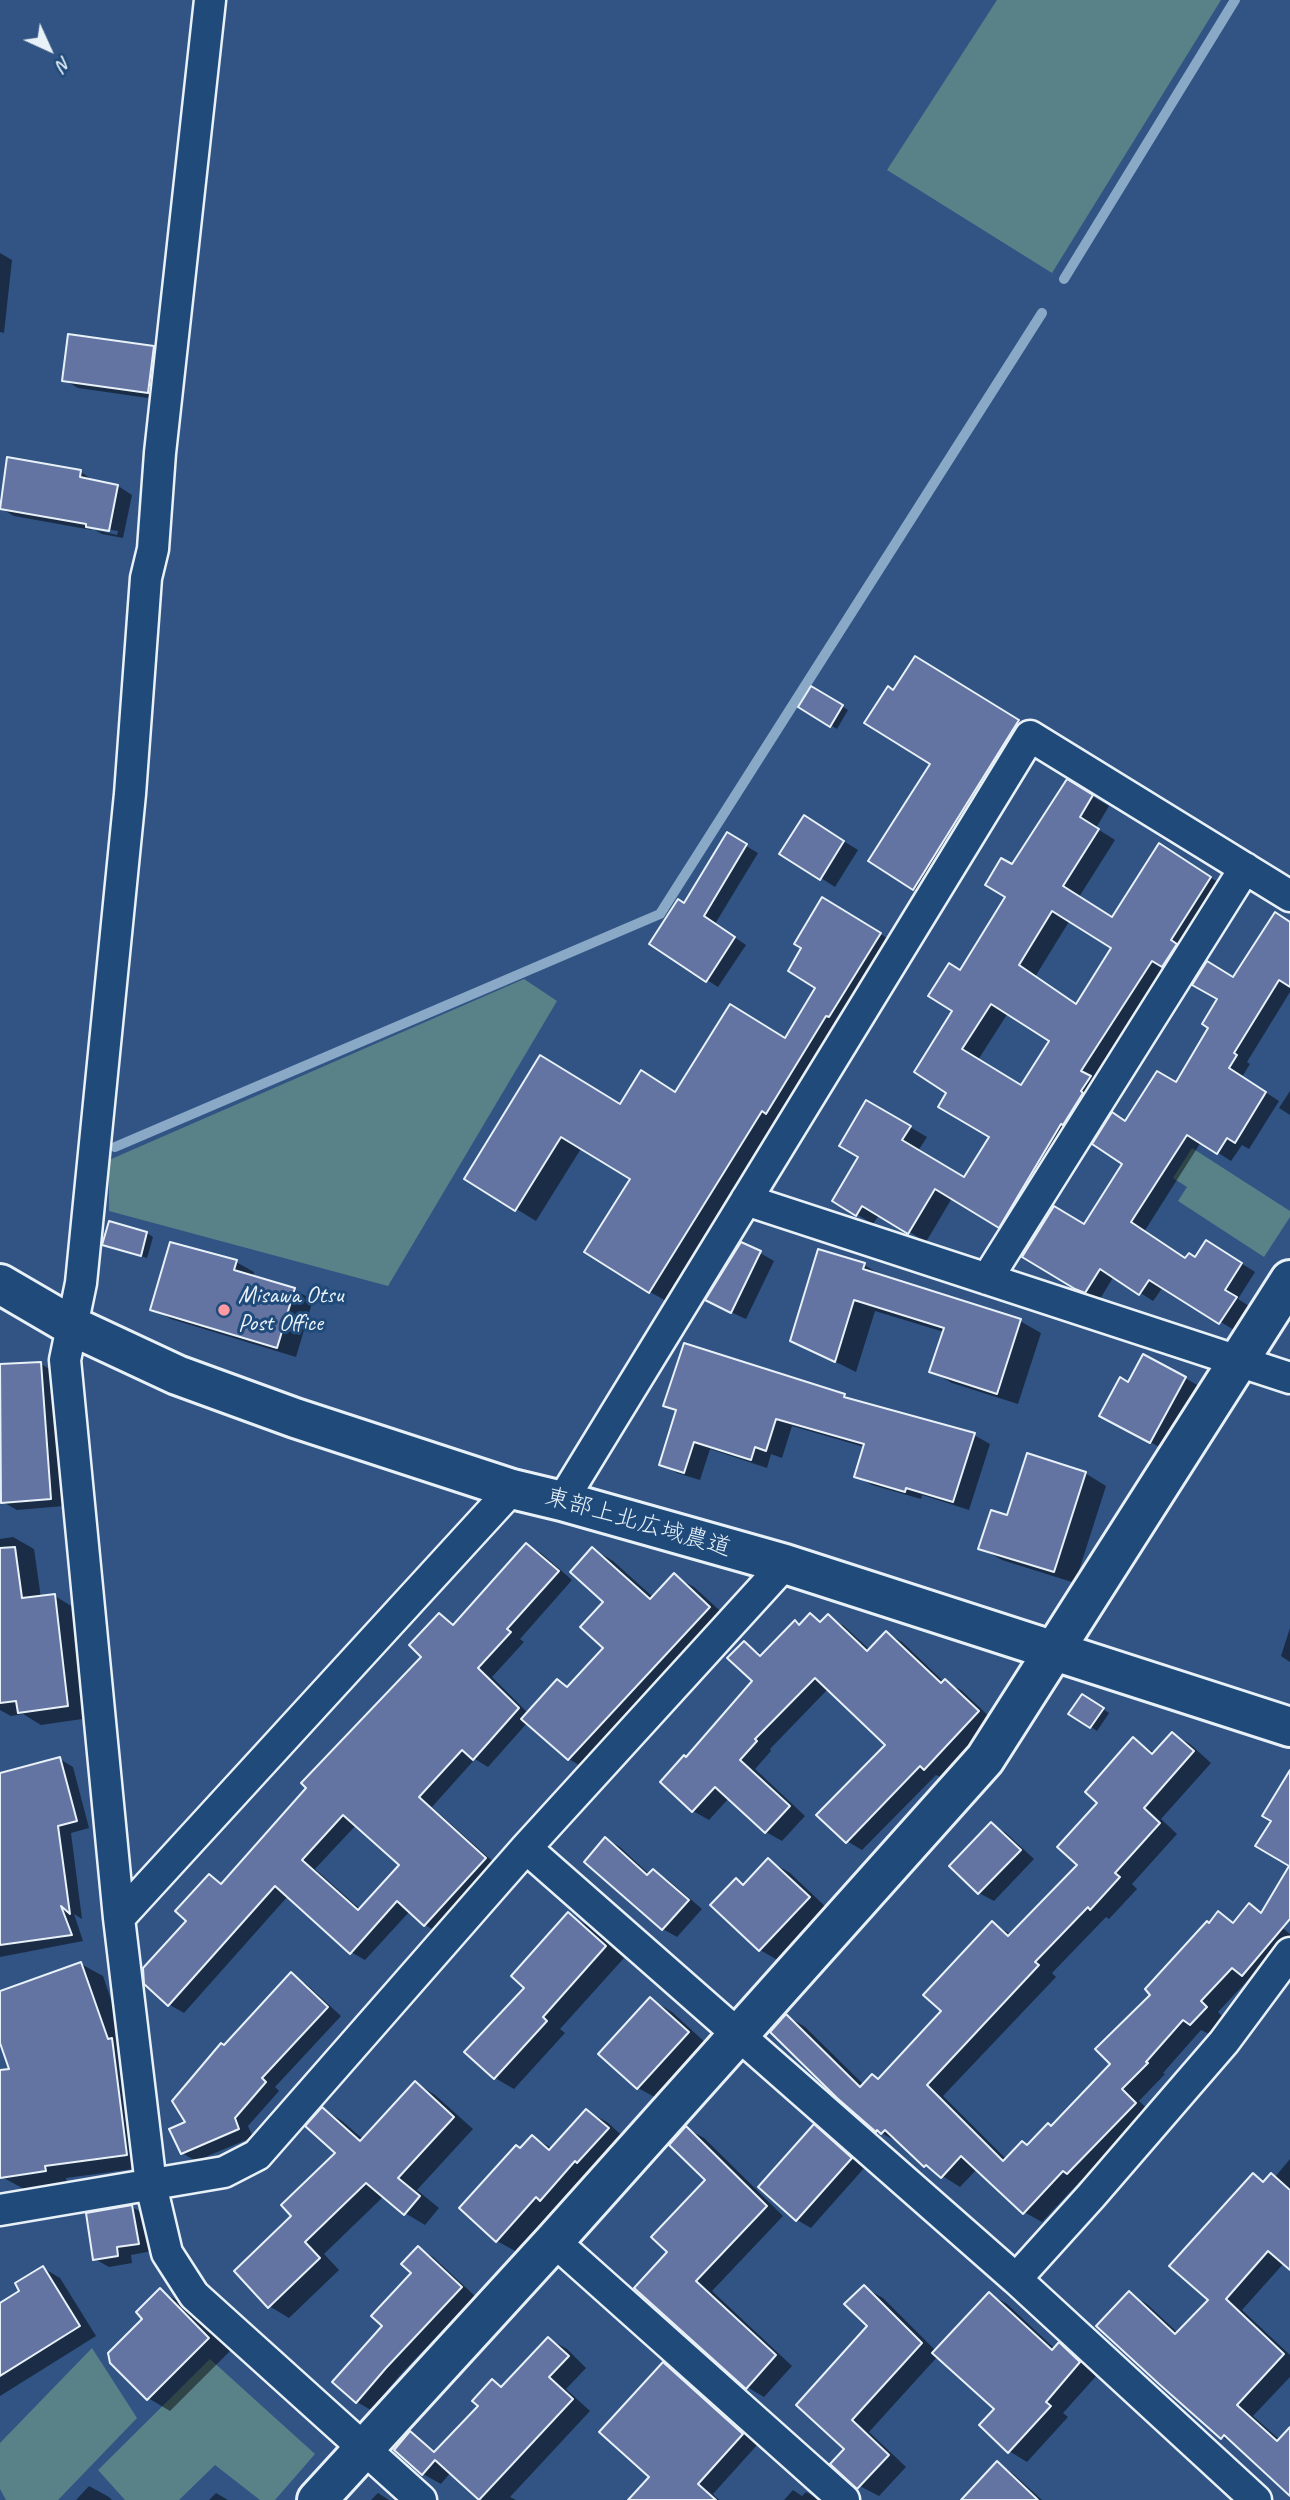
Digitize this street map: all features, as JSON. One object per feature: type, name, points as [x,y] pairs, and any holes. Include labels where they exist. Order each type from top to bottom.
[{"type":"street","points":[[210,0],[160,453],[153,549],[146,578],[130,794],[81,1283],[65,1360],[119,1918],[151,2185],[167,2253],[194,2295],[421,2500]]},
{"type":"street","points":[[562,1500],[1030,736],[1290,896]]},
{"type":"street","points":[[988,1279],[1245,868]]},
{"type":"street","points":[[746,1200],[1290,1378]]},
{"type":"street","points":[[317,2500],[554,2241],[985,1759],[1290,1280]]},
{"type":"street","name":"東部上北広域農道","points":[[0,1284],[72,1326],[177,1375],[295,1418],[512,1489],[562,1500],[785,1564],[1290,1727]]},
{"type":"street","points":[[119,1918],[512,1489]]},
{"type":"street","points":[[0,2210],[224,2172],[257,2155],[526,1848],[785,1564]]},
{"type":"street","points":[[526,1848],[1016,2278],[1256,2500]]},
{"type":"street","points":[[1016,2278],[1224,2042],[1290,1953]]},
{"type":"street","points":[[554,2241],[844,2500]]},
{"type":"green space","points":[[997,0],[1221,0],[1052,273],[887,170]]},
{"type":"green space","points":[[524,979],[557,1001],[388,1286],[109,1211],[109,1160]]},
{"type":"green space","points":[[1192,1148],[1290,1211],[1290,1217],[1264,1257],[1178,1201],[1187,1187],[1173,1178]]},
{"type":"green space","points":[[92,2348],[137,2418],[58,2500],[6,2500],[0,2489],[0,2443]]},
{"type":"green space","points":[[210,2359],[315,2454],[275,2500],[260,2500],[215,2465],[179,2500],[125,2500],[98,2470]]},
{"type":"building","points":[[68,334],[154,346],[148,393],[62,381]]},
{"type":"building","points":[[7,457],[81,470],[80,477],[118,485],[109,531],[86,527],[86,524],[0,509]]},
{"type":"building","points":[[915,656],[1019,720],[913,890],[868,861],[930,764],[864,723],[888,686],[893,690]]},
{"type":"building","points":[[811,686],[843,705],[830,727],[798,707]]},
{"type":"building","points":[[1067,779],[1093,795],[1080,817],[1099,829],[1063,886],[1112,917],[1159,843],[1211,877],[1171,940],[1177,944],[1162,967],[1152,961],[1081,1071],[1091,1076],[1081,1091],[1083,1093],[1063,1125],[1061,1124],[999,1228],[935,1189],[908,1234],[862,1206],[856,1216],[832,1201],[858,1157],[839,1146],[866,1100],[911,1126],[902,1140],[964,1177],[989,1137],[938,1107],[946,1093],[914,1072],[952,1011],[928,996],[949,963],[960,970],[1005,897],[985,885],[1001,858],[1012,864]],"holes":[[[1052,911],[1111,948],[1076,1004],[1019,965]],[[991,1004],[1049,1041],[1021,1085],[962,1049]]]},
{"type":"building","points":[[804,815],[844,841],[820,880],[779,854]]},
{"type":"building","points":[[727,832],[747,844],[704,916],[735,937],[706,982],[649,944],[678,899],[684,903]]},
{"type":"building","points":[[822,897],[881,933],[766,1114],[762,1111],[649,1293],[584,1252],[630,1179],[561,1137],[515,1211],[464,1179],[540,1055],[620,1104],[641,1070],[675,1092],[730,1004],[785,1038],[815,988],[788,971],[801,948],[794,944]]},
{"type":"building","points":[[1275,912],[1290,922],[1290,987],[1279,980],[1234,1053],[1237,1055],[1229,1068],[1266,1092],[1235,1143],[1227,1138],[1217,1154],[1187,1135],[1131,1222],[1185,1258],[1189,1253],[1195,1257],[1206,1240],[1242,1263],[1225,1290],[1237,1297],[1219,1324],[1149,1280],[1139,1295],[1100,1269],[1085,1293],[1022,1257],[1054,1206],[1084,1224],[1122,1164],[1092,1144],[1112,1112],[1125,1121],[1157,1071],[1176,1082],[1208,1028],[1202,1024],[1217,999],[1192,985],[1207,961],[1233,977]]},
{"type":"building","points":[[109,1221],[147,1232],[141,1256],[102,1245]]},
{"type":"building","points":[[170,1242],[237,1260],[234,1270],[295,1288],[277,1348],[150,1310]]},
{"type":"building","points":[[741,1242],[761,1251],[731,1313],[705,1300]]},
{"type":"building","points":[[818,1249],[865,1263],[863,1269],[1021,1319],[997,1394],[929,1372],[944,1328],[854,1300],[835,1362],[790,1341]]},
{"type":"building","points":[[684,1343],[845,1394],[844,1397],[975,1433],[953,1502],[854,1477],[864,1444],[776,1419],[766,1451],[755,1447],[751,1460],[694,1442],[684,1473],[659,1465],[676,1410],[663,1406]]},
{"type":"building","points":[[1143,1354],[1186,1377],[1150,1443],[1099,1416],[1120,1377],[1128,1382]]},
{"type":"building","points":[[41,1362],[51,1499],[1,1503],[0,1364]]},
{"type":"building","points":[[1027,1453],[1086,1472],[1054,1572],[978,1549],[991,1510],[1007,1515]]},
{"type":"building","points":[[526,1543],[559,1571],[507,1629],[511,1632],[478,1668],[519,1708],[473,1760],[462,1750],[419,1797],[486,1858],[424,1926],[397,1901],[350,1954],[275,1886],[168,2006],[144,1984],[143,1968],[186,1921],[175,1911],[209,1874],[221,1884],[306,1788],[301,1783],[421,1657],[409,1645],[439,1613],[453,1625]],"holes":[[[343,1815],[399,1865],[358,1910],[302,1860]]]},
{"type":"building","points":[[15,1547],[22,1598],[55,1594],[68,1706],[18,1713],[16,1701],[0,1703],[0,1548]]},
{"type":"building","points":[[592,1547],[650,1599],[674,1573],[710,1607],[568,1760],[521,1719],[557,1679],[567,1687],[603,1648],[580,1627],[603,1602],[570,1572]]},
{"type":"building","points":[[810,1613],[820,1622],[828,1614],[867,1651],[886,1631],[941,1683],[945,1679],[979,1711],[924,1770],[920,1766],[846,1843],[816,1815],[885,1745],[815,1678],[755,1739],[757,1741],[740,1760],[790,1806],[765,1833],[715,1787],[692,1812],[660,1782],[684,1755],[686,1757],[752,1681],[727,1658],[744,1641],[760,1656],[795,1620],[799,1625]]},
{"type":"building","points":[[1082,1694],[1104,1708],[1090,1728],[1068,1714]]},
{"type":"building","points":[[1172,1732],[1194,1751],[1144,1808],[1160,1823],[1115,1873],[1120,1877],[1090,1910],[1088,1907],[1035,1962],[1039,1965],[927,2085],[1003,2161],[1022,2141],[1027,2145],[1048,2123],[1051,2126],[1110,2064],[1095,2049],[1150,1995],[1145,1989],[1207,1921],[1209,1923],[1218,1911],[1233,1923],[1249,1903],[1261,1913],[1289,1866],[1255,1846],[1271,1821],[1262,1816],[1290,1770],[1290,1919],[1242,1976],[1232,1968],[1201,2001],[1207,2007],[1190,2025],[1183,2020],[1146,2062],[1148,2063],[1122,2089],[1136,2103],[1067,2174],[1063,2171],[1023,2214],[961,2156],[941,2178],[926,2165],[924,2167],[885,2130],[881,2134],[877,2130],[876,2132],[837,2098],[770,2032],[786,2014],[860,2087],[872,2074],[878,2079],[941,2011],[923,1995],[992,1921],[1008,1936],[1077,1865],[1057,1847],[1097,1803],[1085,1792],[1133,1737],[1152,1754]]},
{"type":"building","points":[[60,1757],[77,1821],[58,1826],[70,1914],[61,1906],[72,1935],[0,1945],[0,1773]]},
{"type":"building","points":[[991,1822],[1021,1850],[978,1894],[949,1866]]},
{"type":"building","points":[[605,1837],[647,1875],[653,1869],[689,1900],[662,1930],[584,1862]]},
{"type":"building","points":[[768,1858],[810,1897],[759,1951],[710,1905],[736,1878],[743,1885]]},
{"type":"building","points":[[568,1912],[606,1946],[543,2017],[547,2021],[494,2079],[464,2052],[524,1988],[511,1976]]},
{"type":"building","points":[[81,1962],[108,2039],[112,2038],[127,2155],[45,2166],[46,2171],[0,2178],[0,2070],[9,2069],[0,2043],[0,1991]]},
{"type":"building","points":[[291,1972],[328,2007],[262,2078],[266,2082],[235,2118],[239,2129],[181,2154],[169,2129],[185,2122],[172,2101],[221,2043],[224,2045]]},
{"type":"building","points":[[650,1997],[689,2032],[637,2089],[598,2054]]},
{"type":"building","points":[[415,2081],[454,2117],[398,2178],[420,2196],[404,2215],[366,2183],[305,2242],[320,2258],[268,2308],[234,2271],[291,2216],[281,2205],[335,2153],[305,2126],[322,2107],[360,2141]]},
{"type":"building","points":[[586,2109],[609,2128],[540,2201],[536,2197],[496,2242],[459,2208],[516,2145],[520,2148],[532,2135],[549,2150]]},
{"type":"building","points":[[814,2124],[852,2158],[796,2221],[758,2187]]},
{"type":"building","points":[[686,2126],[767,2206],[696,2281],[776,2355],[746,2389],[634,2288],[667,2252],[651,2237],[705,2180],[669,2145]]},
{"type":"building","points":[[1253,2173],[1263,2182],[1271,2173],[1290,2190],[1290,2270],[1268,2251],[1226,2299],[1284,2354],[1237,2405],[1277,2441],[1290,2427],[1290,2496],[1224,2435],[1221,2439],[1096,2326],[1129,2291],[1175,2334],[1208,2300],[1169,2266]]},
{"type":"building","points":[[132,2205],[139,2244],[117,2247],[118,2256],[93,2260],[86,2213]]},
{"type":"building","points":[[418,2246],[462,2287],[356,2403],[332,2382],[382,2326],[371,2316],[411,2273],[401,2264]]},
{"type":"building","points":[[43,2266],[80,2326],[0,2376],[0,2303],[19,2291],[15,2283]]},
{"type":"building","points":[[864,2285],[922,2343],[852,2420],[889,2455],[857,2489],[830,2464],[844,2449],[796,2405],[867,2326],[844,2304]]},
{"type":"building","points":[[160,2288],[209,2338],[147,2400],[110,2363],[108,2353],[142,2319],[136,2312]]},
{"type":"building","points":[[989,2292],[1052,2350],[1059,2342],[1080,2362],[1046,2402],[1051,2406],[1008,2453],[979,2425],[994,2409],[932,2353]]},
{"type":"building","points":[[548,2337],[569,2356],[549,2377],[573,2399],[479,2500],[435,2460],[422,2475],[394,2450],[410,2431],[434,2452],[478,2406],[472,2401],[492,2379],[501,2387]]},
{"type":"building","points":[[663,2362],[743,2434],[698,2484],[716,2500],[628,2500],[649,2477],[599,2432]]},
{"type":"building","points":[[997,2461],[1038,2500],[961,2500]]},
{"type":"waterway","points":[[1064,279],[1235,0]]},
{"type":"waterway","points":[[115,1147],[660,914],[1042,313]]},
{"type":"place","name":"Misawa Otsu Post Office","points":[[224,1310]]}]
